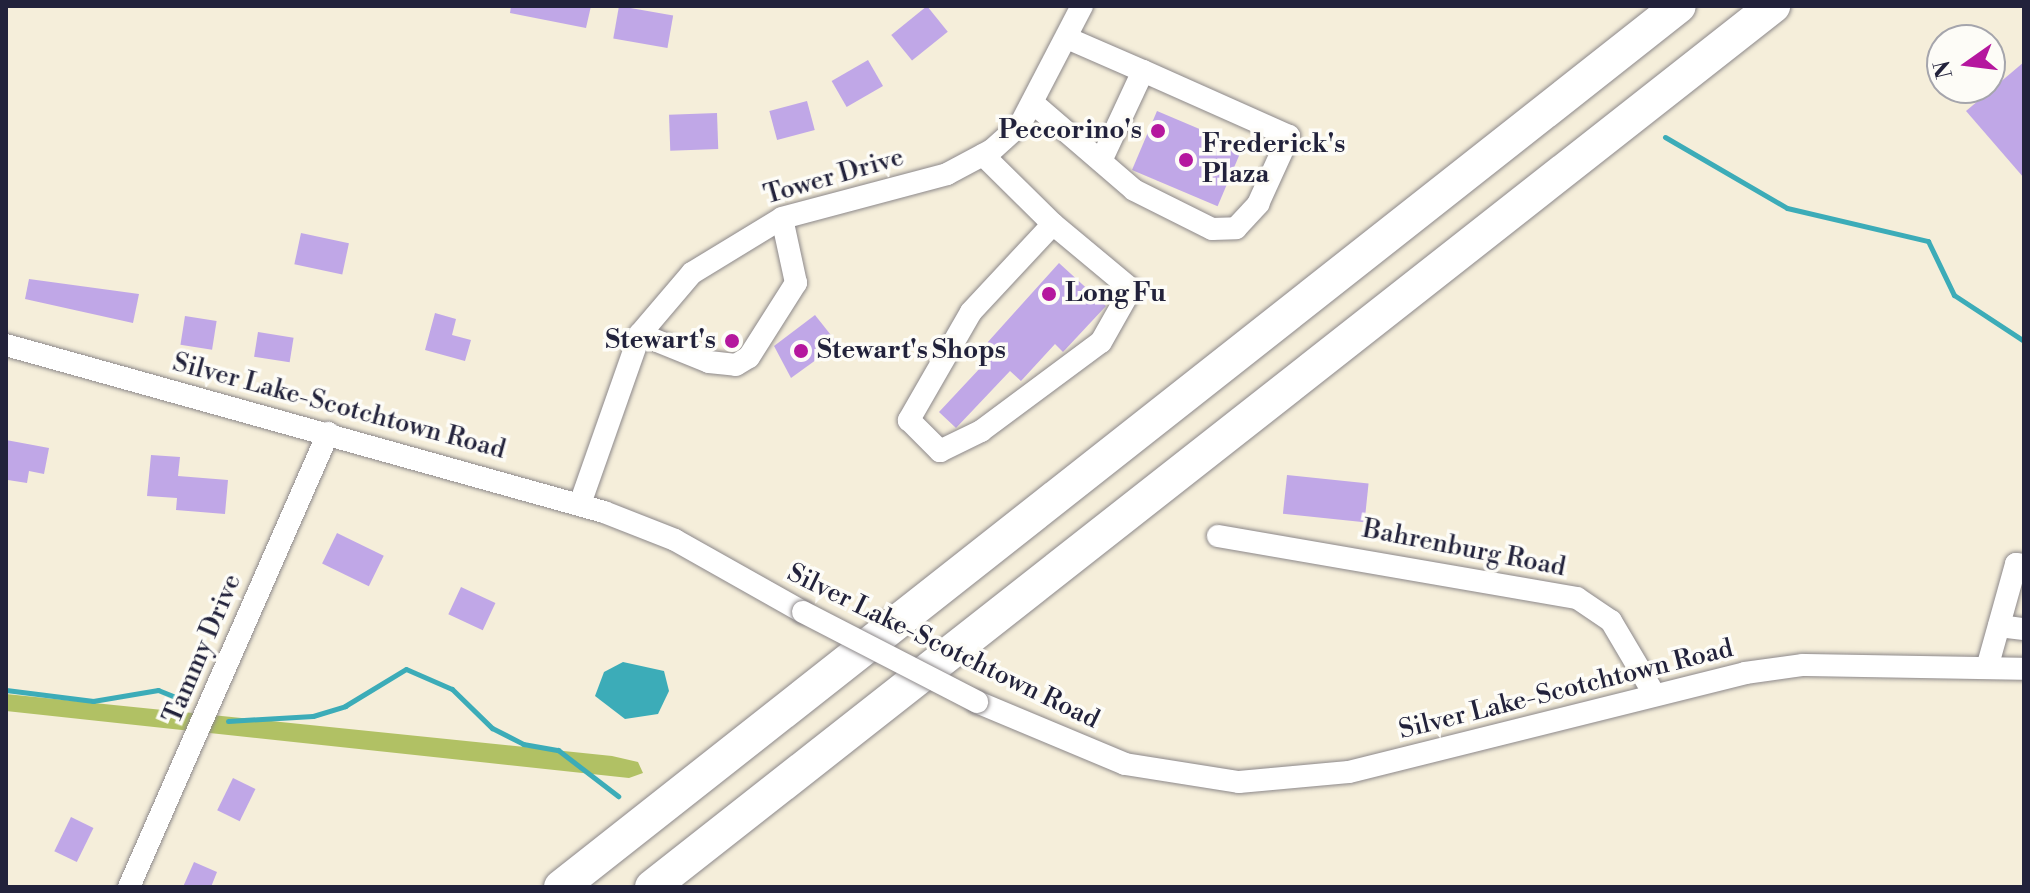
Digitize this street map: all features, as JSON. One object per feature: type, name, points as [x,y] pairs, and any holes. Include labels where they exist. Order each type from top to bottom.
[{"type":"highway","points":[[561,887],[1679,6]]},
{"type":"highway","points":[[652,887],[1773,6]]},
{"type":"street","name":"Tower Drive","points":[[580,504],[640,334],[692,273],[744,235],[782,218],[947,174],[983,155],[1020,125],[1082,6]]},
{"type":"street","points":[[1033,103],[1134,190],[1212,229],[1236,228],[1258,204],[1289,136],[1067,38]]},
{"type":"street","points":[[1101,161],[1143,71]]},
{"type":"street","points":[[983,155],[1053,224],[1131,289],[1101,342],[981,431],[940,451],[909,420],[971,312],[1053,224]]},
{"type":"street","points":[[640,334],[709,362],[736,365],[749,357],[796,283],[782,218]]},
{"type":"street","name":"Silver Lake-Scotchtown Road","points":[[6,345],[580,504],[675,540],[803,612],[977,702],[1125,764],[1239,782],[1349,772],[1653,692],[1803,665],[2024,669]]},
{"type":"street","name":"Tammy Drive","points":[[129,887],[328,433]]},
{"type":"street","name":"Bahrenburg Road","points":[[1218,536],[1577,598],[1611,621],[1653,692]]},
{"type":"street","points":[[1987,668],[2016,564],[2024,565]]},
{"type":"street","points":[[1999,626],[2024,629]]},
{"type":"green space","points":[[6,694],[612,756],[638,762],[643,773],[629,778],[6,711]]},
{"type":"water","points":[[623,662],[664,671],[669,691],[658,714],[625,719],[595,696],[604,672]]},
{"type":"building","points":[[511,6],[591,6],[586,28],[510,13]]},
{"type":"building","points":[[619,6],[673,16],[667,48],[613,38]]},
{"type":"building","points":[[927,6],[948,32],[912,61],[891,35]]},
{"type":"building","points":[[868,60],[883,86],[847,107],[832,81]]},
{"type":"building","points":[[2024,62],[2024,178],[1966,111],[1974,104],[2006,104],[2006,77]]},
{"type":"building","points":[[807,101],[815,130],[777,140],[769,111]]},
{"type":"building","name":"Frederick's Plaza","points":[[1157,111],[1243,147],[1218,206],[1132,170]]},
{"type":"building","points":[[717,113],[718,149],[670,151],[669,115]]},
{"type":"building","points":[[301,233],[349,243],[342,274],[294,264]]},
{"type":"building","points":[[1059,263],[1106,306],[1063,352],[1055,344],[1021,381],[1010,371],[956,428],[939,412],[996,351],[987,343]]},
{"type":"building","points":[[29,279],[139,294],[133,323],[25,299]]},
{"type":"building","points":[[435,313],[456,319],[452,335],[471,340],[465,361],[425,350]]},
{"type":"building","name":"Stewart's Shops","points":[[815,315],[838,344],[791,378],[774,346]]},
{"type":"building","points":[[185,316],[217,321],[212,350],[180,345]]},
{"type":"building","points":[[258,332],[294,338],[290,362],[254,357]]},
{"type":"building","points":[[6,440],[49,448],[44,474],[29,471],[27,483],[8,480]]},
{"type":"building","points":[[151,455],[180,457],[178,476],[228,480],[225,514],[176,510],[177,498],[147,496]]},
{"type":"building","points":[[1287,475],[1369,484],[1364,522],[1283,514]]},
{"type":"building","points":[[337,533],[384,556],[369,586],[322,564]]},
{"type":"building","points":[[461,587],[495,603],[483,630],[448,614]]},
{"type":"building","points":[[233,778],[255,789],[240,821],[217,810]]},
{"type":"building","points":[[71,817],[93,828],[77,862],[54,851]]},
{"type":"building","points":[[194,862],[217,872],[211,887],[183,887]]},
{"type":"waterway","points":[[1665,137],[1787,208],[1928,241],[1954,295],[2024,341]]},
{"type":"waterway","points":[[228,721],[313,716],[345,706],[406,669],[452,689],[492,728],[523,744],[558,750],[618,796]]},
{"type":"waterway","points":[[6,690],[93,701],[158,690],[183,700]]},
{"type":"place","name":"Peccorino's","points":[[1158,131]]},
{"type":"place","name":"Frederick's Plaza","points":[[1186,160]]},
{"type":"place","name":"Long Fu","points":[[1049,294]]},
{"type":"place","name":"Stewart's","points":[[732,341]]},
{"type":"place","name":"Stewart's Shops","points":[[801,351]]}]
